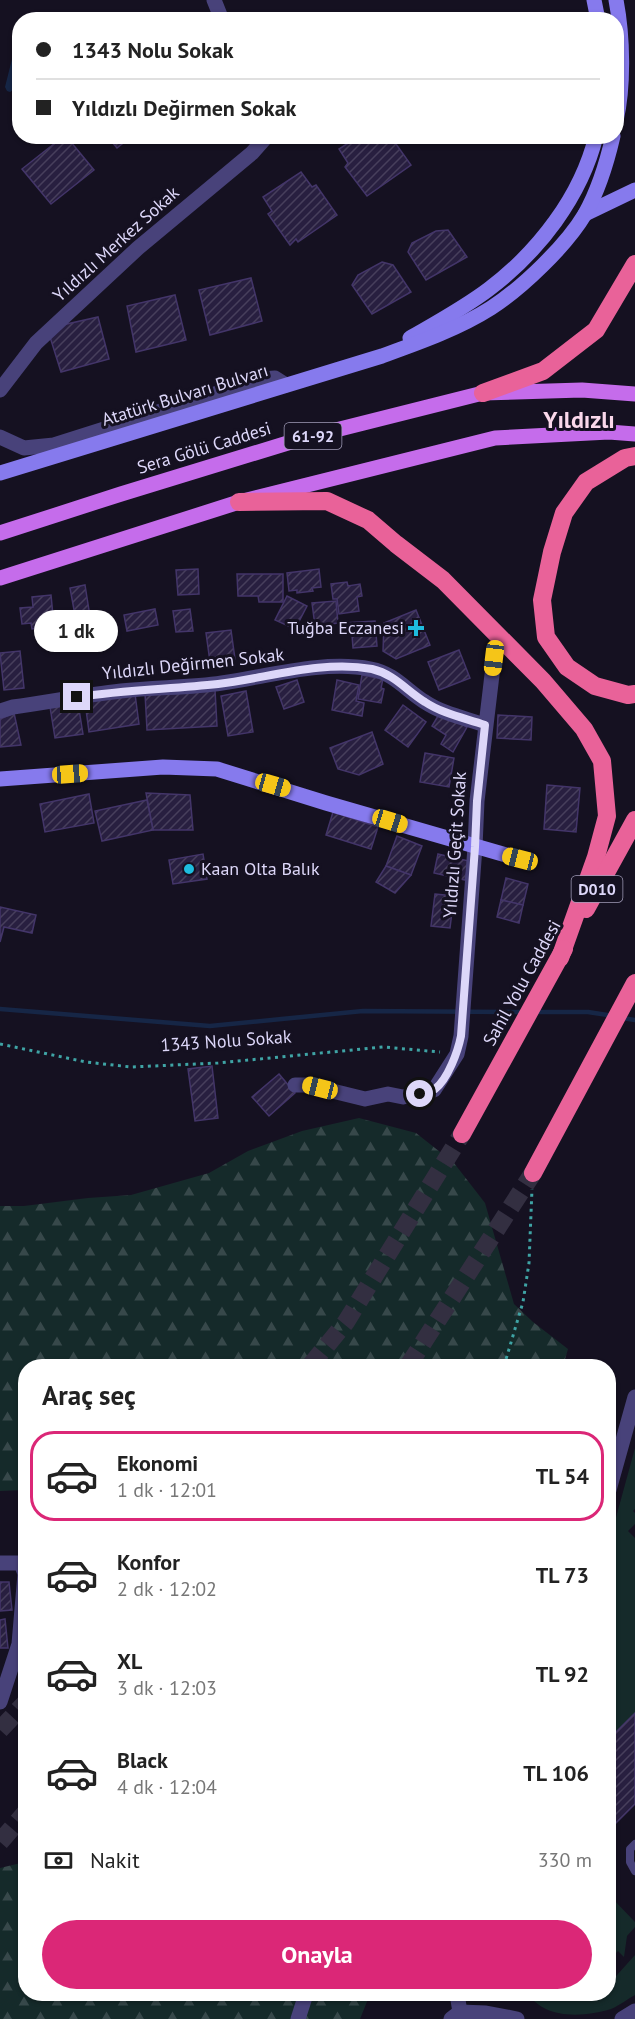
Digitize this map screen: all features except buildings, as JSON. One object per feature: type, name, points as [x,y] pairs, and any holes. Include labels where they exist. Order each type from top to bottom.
[{"type":"highway","points":[[483,393],[543,371],[596,330],[635,264]]},
{"type":"highway","points":[[635,456],[625,458],[586,482],[564,513],[552,552],[542,600],[546,637],[567,667],[595,686],[628,695],[635,694]]},
{"type":"highway","points":[[239,502],[327,501],[368,520],[443,580],[543,681],[584,729],[602,761],[607,816],[596,857],[560,958]]},
{"type":"highway","name":"Sahil Yolu Caddesi","points":[[462,1134],[635,820]]},
{"type":"highway","points":[[533,1173],[635,983]]},
{"type":"main road","name":"Sera Gölü Caddesi","points":[[0,533],[304,438],[483,393],[582,390],[635,394]]},
{"type":"main road","name":"61-92","points":[[0,578],[239,502],[495,438],[609,432],[635,434]]},
{"type":"street","name":"Yıldızlı Merkez Sokak","points":[[0,390],[36,343],[138,248],[260,144]]},
{"type":"street","name":"Atatürk Bulvarı Bulvarı","points":[[382,356],[486,291],[510,272],[538,242],[571,197],[587,164],[593,144]]},
{"type":"street","name":"Atatürk Bulvarı Bulvarı","points":[[0,473],[382,356],[429,339],[490,308],[537,270],[585,214],[602,176],[611,144]]},
{"type":"street","points":[[585,214],[635,190]]},
{"type":"street","points":[[0,437],[24,448],[54,445],[262,379],[275,378],[286,385]]},
{"type":"street","name":"Yıldızlı Geçit Sokak","points":[[457,1054],[466,982],[477,801],[494,658]]},
{"type":"street","name":"Yıldızlı Değirmen Sokak","points":[[0,711],[13,707],[121,691],[219,684],[322,668],[355,668],[373,669],[385,674],[401,682],[425,702],[485,725]]},
{"type":"street","points":[[0,778],[163,767],[217,769],[520,859]]},
{"type":"street","points":[[295,1085],[308,1085],[365,1099],[388,1094],[403,1096],[420,1094],[434,1090],[457,1054]]},
{"type":"street","points":[[616,1465],[635,1397]]},
{"type":"street","points":[[0,1563],[18,1563]]},
{"type":"street","points":[[0,1702],[18,1647]]},
{"type":"street","points":[[298,2019],[304,2001]]},
{"type":"street","points":[[622,2019],[635,2011]]},
{"type":"street","points":[[455,2015],[486,2013],[517,2019]]},
{"type":"lane","points":[[635,1844],[630,1849],[630,1862],[635,1871]]},
{"type":"path","name":"1343 Nolu Sokak","points":[[0,1044],[86,1062],[131,1067],[218,1063],[383,1047],[457,1054]]},
{"type":"path","points":[[506,1359],[523,1302],[529,1263],[533,1173]]},
{"type":"green space","points":[[359,1118],[416,1133],[454,1163],[485,1203],[514,1304],[568,1349],[565,1359],[18,1359],[18,1490],[0,1491],[0,1206],[24,1206],[131,1195],[209,1173],[248,1151],[302,1131]]},
{"type":"green space","points":[[635,1448],[635,1509],[633,1511],[635,1524],[628,1531],[635,1538],[635,1713],[616,1732],[616,1517]]},
{"type":"green space","points":[[18,1864],[18,2001],[367,2001],[360,2019],[0,2019],[0,1868]]},
{"type":"green space","points":[[616,1902],[635,1922],[635,1927],[627,1936],[624,1957],[618,1951],[616,1953]]},
{"type":"green space","points":[[635,1955],[635,1995],[611,2009],[569,2015],[553,2012],[534,2001],[616,2001],[616,1976]]},
{"type":"water","points":[[12,59],[12,91],[7,91],[5,87]]},
{"type":"waterway","points":[[0,1009],[210,1026],[363,1011],[524,1012]]},
{"type":"waterway","points":[[535,1012],[588,1012],[614,1016]]},
{"type":"waterway","points":[[622,1018],[635,1020]]},
{"type":"tunnel","points":[[316,1359],[346,1322],[462,1134]]},
{"type":"tunnel","points":[[413,1359],[533,1173]]},
{"type":"tunnel","points":[[0,1730],[18,1711]]},
{"type":"tunnel","points":[[0,1842],[18,1821]]},
{"type":"place","name":"Tuğba Eczanesi","points":[[416,628]]},
{"type":"place","name":"Kaan Olta Balık","points":[[189,869]]},
{"type":"district","name":"Yıldızlı","points":[[579,420]]},
{"type":"route","points":[[77,697],[121,691],[219,684],[322,668],[373,669],[401,682],[425,702],[439,709],[485,725],[477,801],[461,1036],[457,1054],[442,1080],[434,1090],[420,1094]]}]
